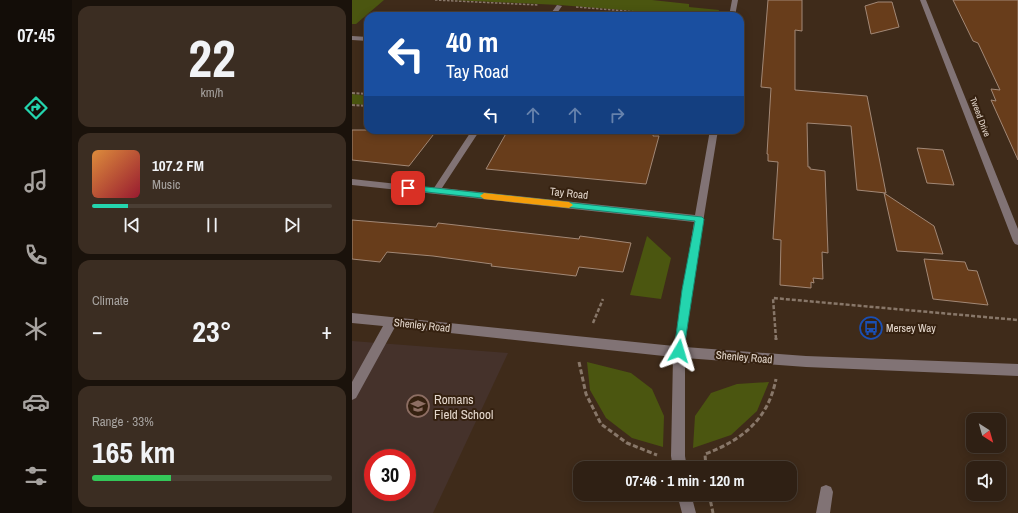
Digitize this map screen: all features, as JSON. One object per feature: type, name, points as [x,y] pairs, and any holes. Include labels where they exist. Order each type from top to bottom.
[{"type":"street","points":[[733,12],[735,0]]},
{"type":"street","name":"Tweed Drive","points":[[923,0],[1018,241]]},
{"type":"street","points":[[555,12],[559,6]]},
{"type":"street","points":[[352,38],[364,38]]},
{"type":"street","points":[[352,45],[360,38]]},
{"type":"street","points":[[436,190],[473,134]]},
{"type":"street","points":[[679,461],[679,351],[687,290],[713,134]]},
{"type":"street","name":"Tay Road","points":[[352,182],[699,219]]},
{"type":"street","name":"Shenley Road","points":[[352,318],[392,321],[585,343],[777,360],[967,366],[1018,370]]},
{"type":"street","points":[[352,394],[392,321]]},
{"type":"street","points":[[823,513],[826,492]]},
{"type":"street","points":[[686,501],[689,513]]},
{"type":"path","points":[[435,0],[542,5]]},
{"type":"path","points":[[575,7],[637,12]]},
{"type":"path","points":[[352,93],[364,94]]},
{"type":"path","points":[[352,105],[364,106]]},
{"type":"path","points":[[682,461],[705,454],[737,440],[762,416],[775,386],[777,360],[773,298],[1018,320]]},
{"type":"path","points":[[603,299],[585,343],[579,364],[586,394],[602,424],[627,443],[658,456],[676,461]]},
{"type":"path","points":[[705,454],[706,461]]},
{"type":"path","points":[[710,501],[713,513]]},
{"type":"shaded area","name":"Romans Field School","points":[[352,341],[508,353],[433,513],[352,513]]},
{"type":"green space","points":[[352,0],[384,0],[370,12],[364,12],[364,17],[356,24],[352,24]]},
{"type":"green space","points":[[452,0],[652,0],[689,4],[689,7],[719,10],[719,12],[647,12],[559,5]]},
{"type":"green space","points":[[352,94],[364,96],[364,105],[352,104]]},
{"type":"green space","points":[[647,236],[671,258],[661,299],[630,295]]},
{"type":"green space","points":[[587,362],[631,373],[652,389],[664,416],[663,447],[632,438],[606,418],[590,390]]},
{"type":"green space","points":[[769,382],[757,411],[731,435],[693,448],[695,416],[711,393],[737,384]]},
{"type":"building","points":[[768,0],[802,0],[802,31],[795,30],[795,90],[867,96],[886,193],[857,190],[851,126],[807,123],[808,167],[810,167],[810,169],[825,171],[828,253],[822,252],[823,279],[813,278],[814,283],[811,282],[811,288],[780,285],[781,240],[773,239],[778,162],[768,161],[767,154],[771,88],[761,87]]},
{"type":"building","points":[[953,0],[1018,0],[1018,160],[991,100],[996,101],[991,89],[1000,90],[978,43],[973,41]]},
{"type":"building","points":[[878,2],[892,2],[899,27],[871,34],[865,6]]},
{"type":"building","points":[[352,130],[364,130],[364,134],[434,134],[409,166],[352,160]]},
{"type":"building","points":[[506,134],[653,134],[653,136],[659,136],[646,184],[486,169]]},
{"type":"building","points":[[917,148],[943,150],[954,185],[927,183]]},
{"type":"building","points":[[884,193],[934,226],[943,254],[897,251]]},
{"type":"building","points":[[352,220],[436,227],[438,223],[579,239],[580,236],[631,243],[623,272],[579,267],[576,276],[491,266],[492,264],[433,256],[387,252],[380,262],[352,259]]},
{"type":"building","points":[[924,259],[965,262],[968,270],[977,271],[988,305],[933,299]]},
{"type":"slow traffic","points":[[484,196],[569,205]]},
{"type":"place","name":"Mersey Way","points":[[871,328]]},
{"type":"place","name":"Romans Field School","points":[[418,406]]},
{"type":"route","points":[[408,188],[699,219],[687,290],[679,351]]}]
